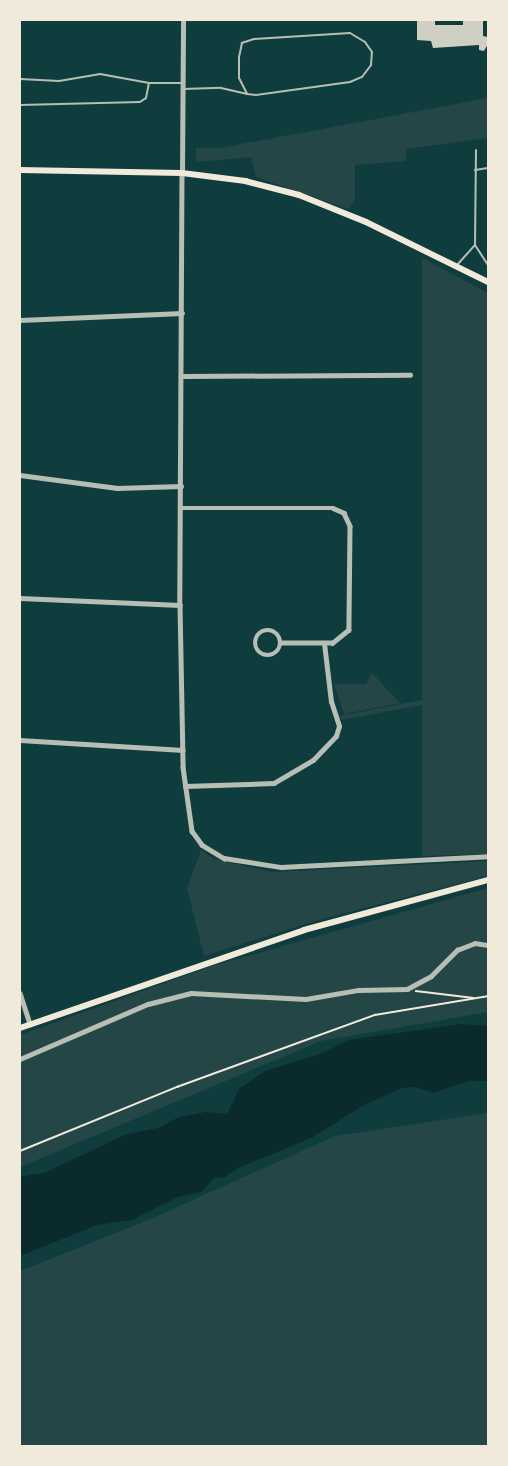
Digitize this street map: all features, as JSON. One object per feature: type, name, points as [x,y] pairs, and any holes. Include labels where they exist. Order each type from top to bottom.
[{"type":"main road","points":[[20,170],[182,173],[245,181],[299,195],[457,265],[489,282]]},
{"type":"main road","points":[[20,1028],[304,930],[489,880]]},
{"type":"street","points":[[183,20],[181,86],[183,376],[180,605],[183,750],[185,786],[192,831],[202,845],[224,858],[254,865],[281,867],[489,856]]},
{"type":"street","points":[[20,320],[182,313]]},
{"type":"street","points":[[183,376],[410,375]]},
{"type":"street","points":[[20,475],[117,488],[181,486]]},
{"type":"street","points":[[181,508],[333,508],[344,513],[350,526],[349,630],[343,638],[324,643],[281,643]]},
{"type":"street","points":[[20,598],[180,605]]},
{"type":"street","points":[[267,630],[275,632],[281,643],[271,656],[262,655],[255,645],[257,636],[267,630]]},
{"type":"street","points":[[185,786],[274,783],[296,774],[313,760],[336,736],[339,726],[331,702],[324,643]]},
{"type":"street","points":[[20,740],[183,750]]},
{"type":"street","points":[[20,1059],[148,1004],[191,993],[306,999],[358,990],[407,989],[431,976],[457,950],[475,943],[489,945]]},
{"type":"street","points":[[20,993],[30,1024]]},
{"type":"lane","points":[[20,79],[59,81],[100,74],[149,83],[221,88],[247,94],[350,82],[362,77],[371,65],[372,52],[365,42],[344,32],[254,39],[242,44],[240,57],[239,78],[247,94]]},
{"type":"lane","points":[[20,105],[140,102],[146,98],[149,83]]},
{"type":"lane","points":[[476,150],[475,245],[489,266]]},
{"type":"lane","points":[[476,170],[489,168]]},
{"type":"lane","points":[[457,265],[475,245]]},
{"type":"path","points":[[407,989],[474,998]]},
{"type":"path","points":[[20,1151],[167,1091],[375,1015],[489,996]]},
{"type":"shaded area","points":[[488,98],[488,138],[406,149],[406,161],[355,165],[355,201],[348,209],[256,177],[251,157],[196,162],[196,148],[220,148]]},
{"type":"shaded area","points":[[422,258],[488,293],[488,854],[422,856],[422,705],[341,720],[339,716],[422,700]]},
{"type":"shaded area","points":[[372,673],[400,703],[344,714],[334,684],[366,684]]},
{"type":"shaded area","points":[[201,850],[214,859],[272,872],[488,861],[488,876],[322,919],[204,956],[187,888]]},
{"type":"shaded area","points":[[488,888],[488,1012],[321,1041],[20,1167],[20,1035],[212,966]]},
{"type":"shaded area","points":[[461,1024],[488,1026],[488,1081],[468,1081],[433,1093],[416,1087],[402,1088],[364,1105],[311,1138],[238,1168],[225,1177],[214,1178],[201,1192],[178,1197],[132,1220],[97,1225],[20,1256],[20,1177],[44,1173],[127,1134],[158,1128],[179,1117],[206,1112],[227,1114],[239,1089],[265,1071],[323,1053],[348,1040]]},
{"type":"shaded area","points":[[488,1113],[488,1446],[20,1446],[20,1271],[146,1221],[335,1136]]},
{"type":"building","points":[[417,20],[435,20],[435,25],[463,25],[463,20],[483,20],[483,36],[488,37],[488,44],[484,51],[479,50],[479,45],[433,48],[431,41],[417,40]]}]
